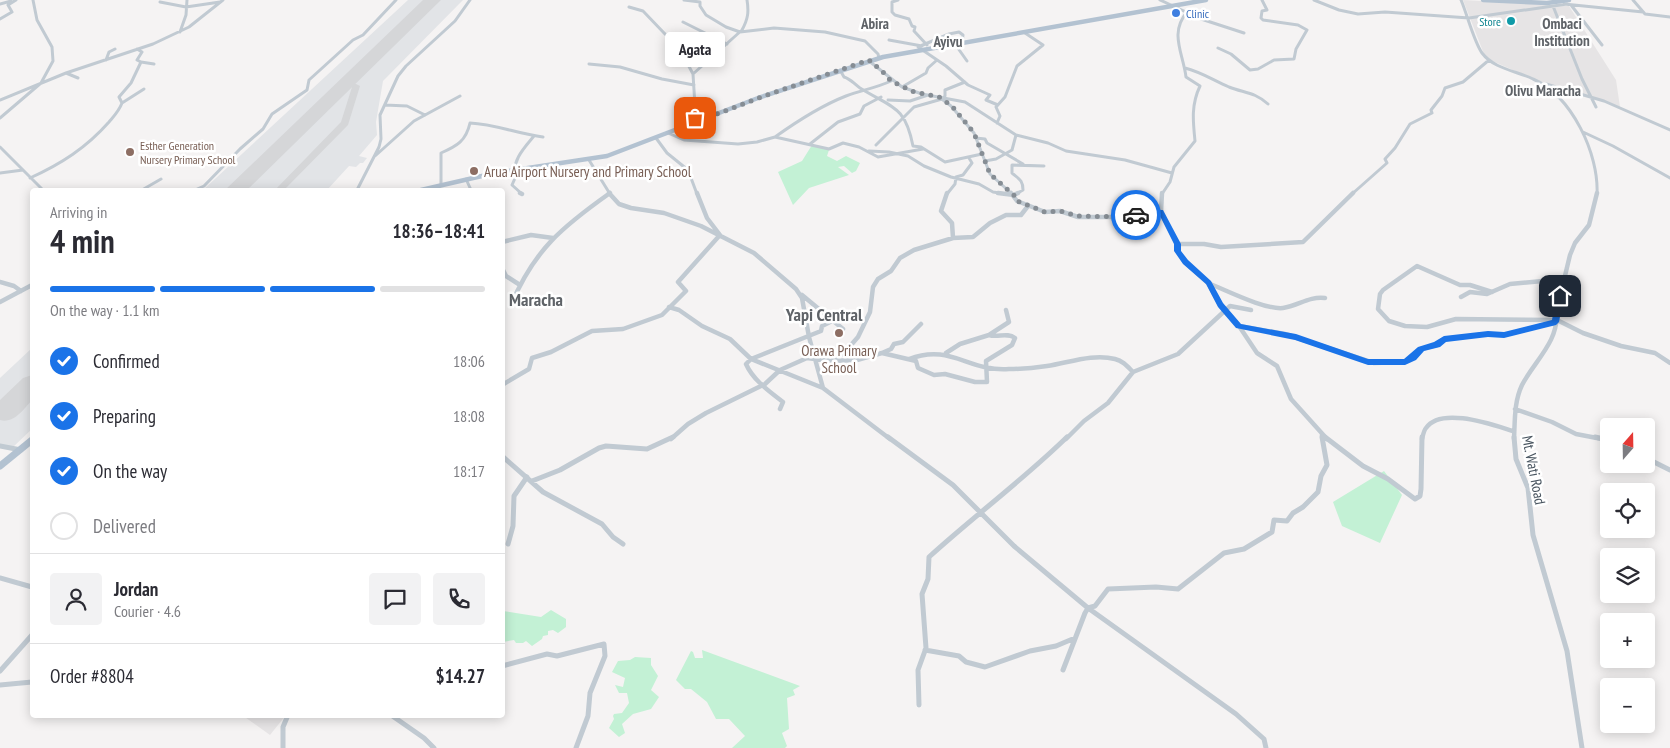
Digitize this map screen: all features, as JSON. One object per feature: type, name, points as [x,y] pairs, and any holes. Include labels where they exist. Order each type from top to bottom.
[{"type":"main road","points":[[428,188],[466,178],[589,160],[614,154],[840,70],[869,60],[920,47],[955,44],[1025,33],[1206,0]]},
{"type":"main road","points":[[1483,0],[1569,3]]},
{"type":"main road","points":[[0,466],[30,442]]},
{"type":"street","points":[[0,4],[16,0]]},
{"type":"street","points":[[0,19],[12,12],[8,5],[16,0]]},
{"type":"street","points":[[0,118],[41,83],[51,66],[53,55],[49,40],[37,20],[33,0]]},
{"type":"street","points":[[180,32],[186,15],[187,0]]},
{"type":"street","points":[[200,188],[204,186],[240,148],[263,129],[271,115],[307,90],[309,80],[354,40],[363,35],[396,0]]},
{"type":"street","points":[[359,188],[381,139],[380,115],[404,67],[447,30],[460,16],[470,0]]},
{"type":"street","points":[[684,0],[700,2],[700,6],[706,15],[726,27],[740,32],[774,28],[825,32],[865,40],[878,54],[879,58]]},
{"type":"street","points":[[693,74],[740,32],[749,17],[750,6],[747,0]]},
{"type":"street","points":[[898,0],[892,3],[892,12],[894,15],[909,19],[915,28],[914,31],[927,46],[949,34],[959,32],[963,35],[962,43]]},
{"type":"street","points":[[1160,0],[1172,7],[1230,30],[1244,33]]},
{"type":"street","points":[[1218,48],[1230,52],[1245,67],[1250,69],[1260,69],[1274,60],[1294,59],[1296,49],[1307,30],[1298,25],[1263,20],[1261,18],[1262,11],[1268,10],[1262,0]]},
{"type":"street","points":[[1314,0],[1340,9],[1377,15],[1385,12],[1468,18],[1569,3],[1670,17]]},
{"type":"street","points":[[1177,244],[1204,244],[1221,247],[1302,242],[1368,178],[1387,163],[1385,160],[1410,124],[1432,113],[1431,110],[1442,96],[1445,88],[1463,82],[1489,60],[1482,53],[1461,0]]},
{"type":"street","points":[[1633,0],[1643,12]]},
{"type":"street","points":[[0,100],[66,73],[180,32],[194,24],[220,1]]},
{"type":"street","points":[[160,2],[186,7],[220,1]]},
{"type":"street","points":[[1569,3],[1602,45]]},
{"type":"street","points":[[1553,6],[1590,97],[1596,107]]},
{"type":"street","points":[[629,8],[643,11],[665,34],[676,42],[693,74],[696,122]]},
{"type":"street","points":[[1187,12],[1181,19],[1176,31],[1186,77],[1200,86],[1195,98],[1192,114],[1195,141],[1176,165],[1170,182],[1162,193],[1161,212],[1177,244],[1178,251],[1185,262],[1208,283],[1225,311],[1239,326],[1256,353],[1277,366],[1291,399],[1322,435],[1363,466],[1383,476],[1415,500],[1420,496],[1422,486],[1421,439],[1425,427],[1430,422],[1447,418],[1471,419],[1513,432]]},
{"type":"street","points":[[683,22],[699,28],[727,44]]},
{"type":"street","points":[[997,123],[1000,116],[996,107],[1005,97],[1017,66],[1043,45],[1025,33]]},
{"type":"street","points":[[889,40],[920,47],[965,82],[990,95],[986,100],[998,105]]},
{"type":"street","points":[[955,44],[968,61]]},
{"type":"street","points":[[106,60],[109,52],[115,49]]},
{"type":"street","points":[[137,49],[142,52],[137,60],[154,64]]},
{"type":"street","points":[[869,60],[891,81],[902,87],[928,95],[967,102],[1016,135],[1048,143],[1066,151],[1125,160],[1172,173]]},
{"type":"street","points":[[902,87],[926,74],[928,68],[937,60]]},
{"type":"street","name":"Mt. Wati Road","points":[[1489,60],[1544,84],[1564,105],[1582,131],[1594,155],[1598,174],[1596,203],[1589,224],[1574,246],[1556,313],[1554,333],[1522,386],[1515,409],[1513,432],[1516,460],[1525,477],[1528,488],[1536,544],[1567,651],[1582,748]]},
{"type":"street","points":[[122,103],[119,97],[130,85],[141,62]]},
{"type":"street","points":[[589,64],[619,66],[662,79],[694,85]]},
{"type":"street","points":[[1185,68],[1203,73],[1232,88],[1259,96],[1268,104]]},
{"type":"street","points":[[840,70],[844,77],[850,79],[865,91],[886,100],[903,116],[910,126],[913,146],[923,148],[945,162],[982,154]]},
{"type":"street","points":[[66,73],[78,78]]},
{"type":"street","points":[[668,133],[681,140],[738,144],[752,143],[775,137],[792,125],[846,96],[891,81]]},
{"type":"street","points":[[876,145],[903,116],[921,104],[942,97],[945,90],[965,82]]},
{"type":"street","points":[[1544,84],[1590,97],[1670,130]]},
{"type":"street","points":[[30,178],[79,153],[118,112],[122,103],[144,88]]},
{"type":"street","points":[[886,100],[910,101],[928,95]]},
{"type":"street","points":[[374,157],[414,121],[460,96]]},
{"type":"street","points":[[810,144],[838,122],[860,114],[864,106],[881,97]]},
{"type":"street","points":[[942,97],[952,106],[976,138],[990,174],[1014,195],[1017,201],[1045,212],[1060,211],[1078,216],[1126,217],[1143,212],[1161,212]]},
{"type":"street","points":[[385,105],[407,106],[424,115]]},
{"type":"street","points":[[441,184],[441,153],[461,144],[468,132],[470,123],[489,125],[543,137]]},
{"type":"street","points":[[1582,131],[1670,178]]},
{"type":"street","points":[[985,161],[1012,150],[1016,135]]},
{"type":"street","points":[[522,194],[513,187],[516,176],[514,170],[518,157],[534,136]]},
{"type":"street","points":[[775,137],[836,151]]},
{"type":"street","points":[[656,138],[667,153],[688,170],[707,218],[720,235]]},
{"type":"street","points":[[976,138],[985,139],[987,143],[1023,164]]},
{"type":"street","points":[[829,148],[843,143],[869,151],[908,156],[924,166],[979,184],[993,192],[1014,195],[1023,190],[1023,184],[1019,177],[1012,173],[1012,166],[1023,164],[1044,166]]},
{"type":"street","points":[[0,147],[41,188]]},
{"type":"street","points":[[900,154],[923,148]]},
{"type":"street","points":[[956,177],[963,175],[972,163],[969,158]]},
{"type":"street","points":[[589,160],[619,204],[631,208],[664,213],[692,222],[758,256],[843,329]]},
{"type":"street","points":[[0,173],[23,170]]},
{"type":"street","points":[[953,238],[952,223],[941,211],[947,193],[955,184],[956,177]]},
{"type":"street","points":[[466,178],[469,188]]},
{"type":"street","points":[[145,188],[161,179]]},
{"type":"street","points":[[511,305],[536,257],[553,238],[561,233],[570,221],[610,192]]},
{"type":"street","points":[[830,361],[844,353],[858,337],[870,312],[871,293],[878,278],[891,271],[903,256],[953,238],[973,237],[990,223],[1006,215],[1021,215],[1028,206]]},
{"type":"street","points":[[505,384],[529,369],[530,361],[534,356],[551,352],[597,330],[617,330],[656,318],[666,312],[686,291],[686,289],[678,284],[679,280],[720,235]]},
{"type":"street","points":[[505,241],[524,236],[553,238]]},
{"type":"street","points":[[1492,292],[1470,285],[1460,285],[1417,266],[1383,290],[1380,294],[1378,309],[1388,321],[1405,326],[1426,327],[1456,319],[1556,321],[1583,333],[1602,337],[1621,346],[1656,354],[1670,363]]},
{"type":"street","points":[[505,274],[520,285]]},
{"type":"street","points":[[1461,297],[1470,292],[1487,294],[1510,284],[1564,279]]},
{"type":"street","points":[[0,282],[14,286],[21,291]]},
{"type":"street","points":[[1208,283],[1256,303],[1282,308],[1316,297],[1325,298]]},
{"type":"street","points":[[0,302],[30,286]]},
{"type":"street","points":[[801,294],[809,338],[823,388]]},
{"type":"street","points":[[919,705],[918,670],[925,650],[922,594],[928,579],[928,558],[964,525],[1040,464],[1084,421],[1108,403],[1133,372],[1178,354],[1230,306],[1250,310]]},
{"type":"street","points":[[669,308],[679,310],[702,326],[730,339],[750,359],[780,370],[802,382],[823,388],[942,477],[1041,570],[1088,608],[1236,714],[1264,739],[1266,748]]},
{"type":"street","points":[[946,353],[960,344],[989,335],[1009,322],[1006,310]]},
{"type":"street","points":[[780,409],[783,402],[748,370],[746,364],[750,359],[809,338],[821,330],[822,326],[832,321]]},
{"type":"street","points":[[1239,326],[1285,334],[1361,360],[1380,363],[1409,361],[1421,349],[1437,344],[1444,339],[1488,334],[1504,335],[1556,321]]},
{"type":"street","points":[[532,481],[560,470],[598,448],[606,446],[650,448],[674,437],[688,424],[706,413],[763,385],[780,370],[806,358],[830,361],[857,360],[882,353],[891,349],[894,344],[903,342],[920,324]]},
{"type":"street","points":[[882,353],[917,362],[918,368],[931,374],[960,377],[975,382],[988,382],[986,362],[1012,345],[1015,338],[1007,334],[995,338],[989,335]]},
{"type":"street","points":[[909,359],[925,352],[946,353],[986,368],[1038,367],[1097,357],[1126,364],[1133,372]]},
{"type":"street","points":[[1515,409],[1552,422],[1576,434],[1600,438]]},
{"type":"street","points":[[1088,608],[1095,606],[1108,589],[1156,587],[1178,589],[1224,553],[1230,550],[1242,550],[1270,533],[1274,520],[1287,521],[1293,513],[1318,492],[1320,476],[1327,465],[1322,435]]},
{"type":"street","points":[[0,446],[21,450]]},
{"type":"street","points":[[505,459],[543,492],[602,524],[613,537],[623,544]]},
{"type":"street","points":[[1655,462],[1670,470]]},
{"type":"street","points":[[508,544],[513,526],[514,496],[527,477]]},
{"type":"street","points":[[0,578],[30,586]]},
{"type":"street","points":[[1063,670],[1088,608]]},
{"type":"street","points":[[0,671],[30,637]]},
{"type":"street","points":[[925,650],[958,656],[966,662],[985,666],[1030,651],[1056,646],[1075,638]]},
{"type":"street","points":[[505,665],[547,654],[557,656],[604,644],[605,656],[590,693],[588,716],[576,748]]},
{"type":"street","points":[[0,685],[30,682]]},
{"type":"street","points":[[283,748],[283,727],[287,718]]},
{"type":"street","points":[[398,718],[434,748]]},
{"type":"shaded area","points":[[408,0],[463,0],[383,81],[376,122],[377,135],[359,156],[367,158],[356,167],[349,166],[329,188],[205,188]]},
{"type":"shaded area","points":[[1463,0],[1569,6],[1616,80],[1620,107],[1538,81],[1490,60],[1484,54]]},
{"type":"shaded area","points":[[30,350],[30,431],[12,448],[0,446],[0,378]]},
{"type":"shaded area","points":[[246,718],[284,718],[270,735]]},
{"type":"green space","points":[[812,145],[829,150],[827,156],[837,161],[846,156],[860,163],[856,171],[852,173],[844,166],[838,167],[849,175],[809,188],[793,205],[778,172],[802,161]]},
{"type":"green space","points":[[1384,471],[1402,495],[1380,543],[1342,526],[1333,502]]},
{"type":"green space","points":[[551,610],[566,619],[566,627],[558,633],[553,630],[548,631],[548,635],[543,636],[542,639],[532,646],[526,641],[523,643],[516,643],[514,640],[505,642],[505,611],[541,617]]},
{"type":"green space","points":[[702,650],[800,686],[793,690],[795,695],[787,698],[789,729],[782,733],[787,746],[785,748],[732,748],[745,736],[729,719],[716,719],[707,702],[691,689],[685,689],[676,680],[691,651],[695,658],[703,658]]},
{"type":"green space","points":[[635,657],[651,658],[651,665],[658,676],[651,690],[659,697],[651,709],[633,714],[622,724],[625,733],[619,737],[609,728],[614,719],[614,714],[622,713],[629,703],[627,693],[619,693],[615,685],[623,687],[625,678],[612,672],[618,661],[630,660]]},
{"type":"taxiway","points":[[281,188],[345,123],[356,86],[345,84]]},
{"type":"runway","points":[[237,188],[433,0]]},
{"type":"runway","points":[[5,411],[30,387]]},
{"type":"way so far","points":[[695,118],[696,122],[741,104],[869,60],[891,81],[914,92],[939,97],[952,106],[974,133],[990,174],[1016,197],[1017,201],[1045,212],[1060,211],[1078,216],[1126,217],[1136,215]]},
{"type":"place","name":"Clinic","points":[[1176,13]]},
{"type":"place","name":"Store","points":[[1511,21]]},
{"type":"place","name":"Agata","points":[[695,118]]},
{"type":"place","name":"Esther Generation Nursery Primary School","points":[[130,152]]},
{"type":"place","name":"Arua Airport Nursery and Primary School","points":[[474,171]]},
{"type":"place","name":"Orawa Primary School","points":[[839,333]]},
{"type":"district","name":"Abira","points":[[875,23]]},
{"type":"district","name":"Ombaci Institution","points":[[1562,32]]},
{"type":"district","name":"Ayivu","points":[[948,41]]},
{"type":"district","name":"Olivu Maracha","points":[[1543,90]]},
{"type":"district","name":"Maracha","points":[[536,299]]},
{"type":"district","name":"Yapi Central","points":[[824,314]]},
{"type":"route","points":[[1136,215],[1143,212],[1161,212],[1177,244],[1178,251],[1183,256],[1185,262],[1208,283],[1220,305],[1239,326],[1274,331],[1296,337],[1368,362],[1405,362],[1413,358],[1421,349],[1437,344],[1444,339],[1488,334],[1504,335],[1556,322],[1560,296]]}]
